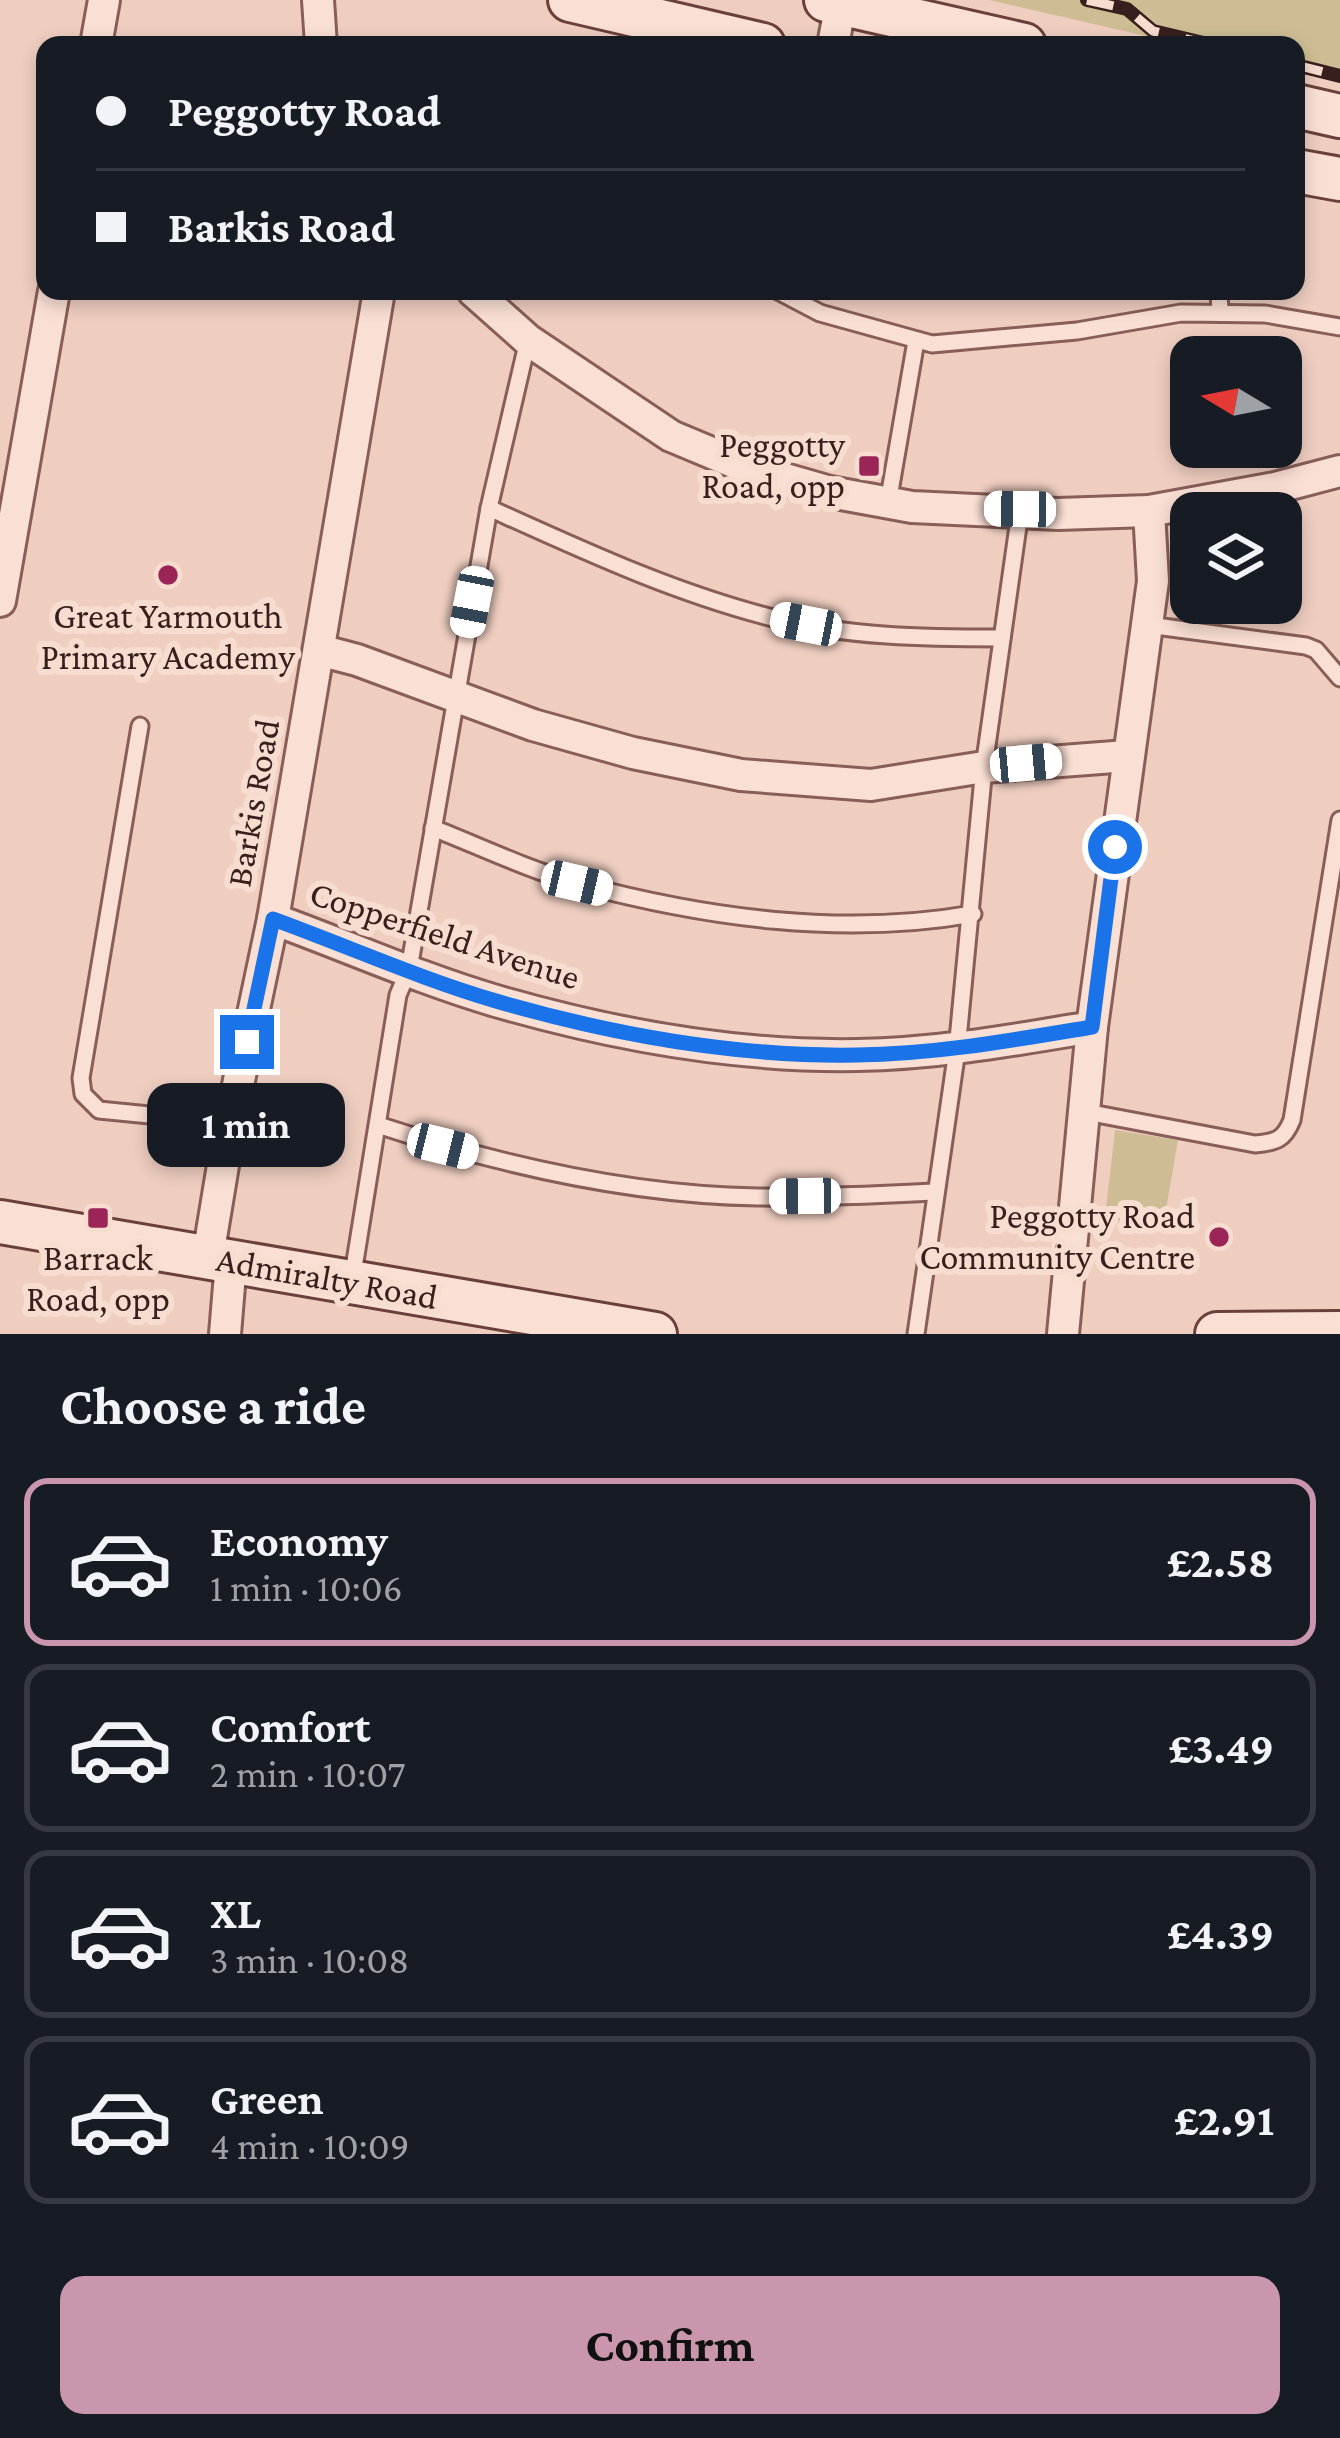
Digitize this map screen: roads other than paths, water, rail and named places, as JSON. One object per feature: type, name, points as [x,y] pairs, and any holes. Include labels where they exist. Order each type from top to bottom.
[{"type":"street","points":[[98,36],[104,0]]},
{"type":"street","points":[[318,0],[320,36]]},
{"type":"street","points":[[570,0],[725,36]]},
{"type":"street","points":[[833,16],[965,36]]},
{"type":"street","points":[[1305,108],[1340,116]]},
{"type":"street","points":[[1305,173],[1340,179]]},
{"type":"street","points":[[0,602],[15,423],[51,300]]},
{"type":"street","name":"Barkis Road","points":[[225,1334],[220,1259],[230,1123],[273,919],[378,300]]},
{"type":"street","points":[[483,300],[528,340],[671,436],[750,469],[889,503],[1058,514],[1149,511],[1340,471]]},
{"type":"street","points":[[1063,1334],[1092,1027],[1153,581],[1149,511]]},
{"type":"street","points":[[320,650],[533,725],[633,753],[741,775],[871,784],[984,767],[1127,756]]},
{"type":"street","name":"Copperfield Avenue","points":[[273,919],[517,1006],[626,1032],[740,1049],[854,1055],[957,1050],[1092,1027]]},
{"type":"street","name":"Admiralty Road","points":[[0,1222],[655,1334]]},
{"type":"street","points":[[1216,1334],[1340,1333]]},
{"type":"lane","points":[[795,300],[820,313],[932,344],[1022,337],[1181,313],[1265,314],[1340,326]]},
{"type":"lane","points":[[1219,300],[1220,313]]},
{"type":"lane","points":[[352,1285],[398,995],[409,969],[454,694],[489,508],[528,340]]},
{"type":"lane","points":[[889,503],[916,340]]},
{"type":"lane","points":[[489,508],[585,554],[683,591],[774,618],[918,638],[1002,638]]},
{"type":"lane","points":[[916,1334],[957,1050],[984,767],[1020,509]]},
{"type":"lane","points":[[1148,625],[1306,646],[1316,650],[1340,678]]},
{"type":"lane","points":[[140,726],[80,1078],[83,1094],[99,1110],[230,1123]]},
{"type":"lane","points":[[1086,1112],[1255,1144],[1286,1136],[1340,820]]},
{"type":"lane","points":[[433,828],[577,883],[677,904],[841,927],[973,914]]},
{"type":"lane","points":[[378,1125],[558,1174],[640,1187],[759,1197],[933,1192]]},
{"type":"railway","points":[[1087,0],[1127,9],[1153,31],[1174,36]]},
{"type":"railway","points":[[1305,67],[1340,76]]},
{"type":"place","name":"Peggotty Road, opp","points":[[869,466]]},
{"type":"place","name":"Great Yarmouth Primary Academy","points":[[168,575]]},
{"type":"place","name":"Barrack Road, opp","points":[[98,1218]]},
{"type":"place","name":"Peggotty Road Community Centre","points":[[1219,1237]]}]
